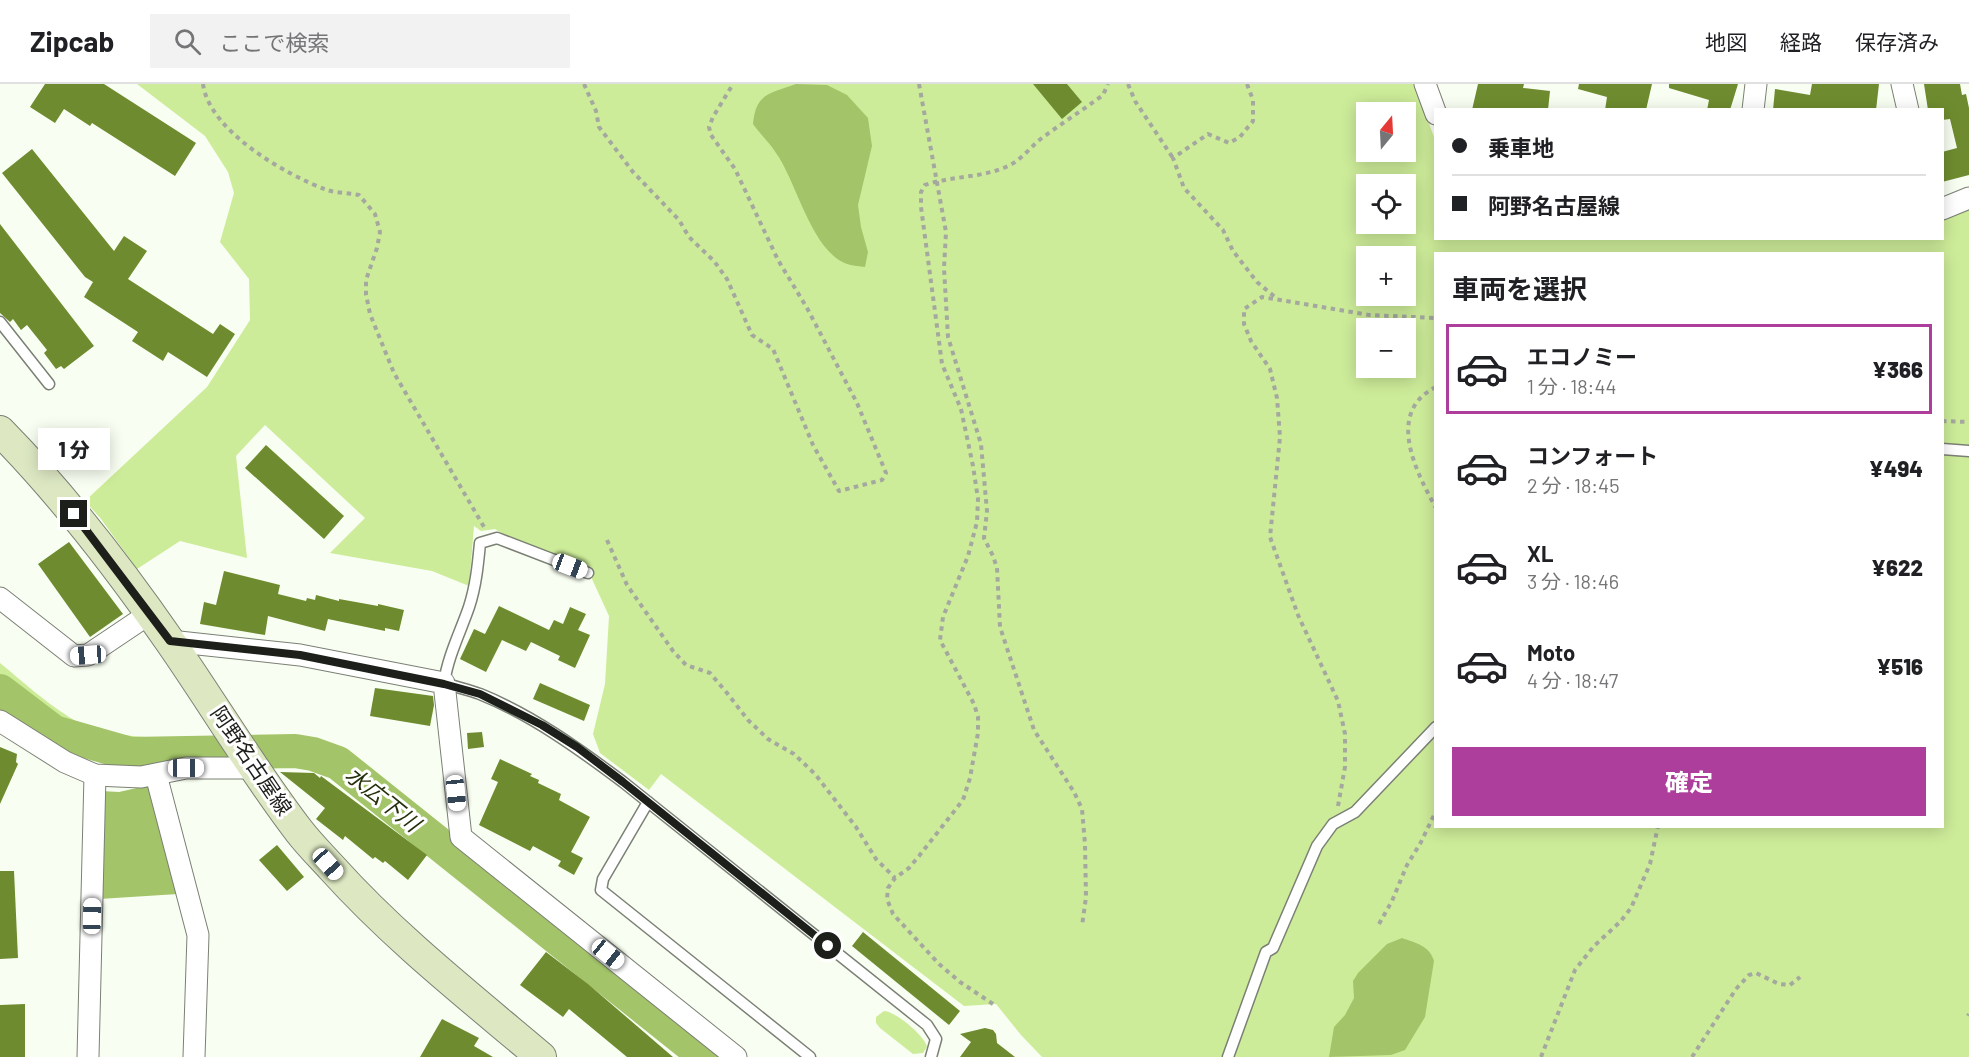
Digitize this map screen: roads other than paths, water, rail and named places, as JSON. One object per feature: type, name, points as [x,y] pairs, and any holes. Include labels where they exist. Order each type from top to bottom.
[{"type":"main road","name":"阿野名古屋線","points":[[0,431],[47,479],[170,641],[300,833],[356,895],[406,943],[541,1057]]},
{"type":"street","points":[[1425,84],[1434,109]]},
{"type":"street","points":[[1753,108],[1756,84]]},
{"type":"street","points":[[1902,84],[1908,108]]},
{"type":"street","points":[[1944,208],[1969,198]]},
{"type":"street","points":[[0,598],[74,656],[88,655],[149,614]]},
{"type":"street","points":[[170,641],[300,655],[444,684],[461,837],[736,1057]]},
{"type":"street","points":[[0,721],[65,762],[95,776],[125,778],[247,757]]},
{"type":"street","points":[[156,774],[198,935],[194,1057]]},
{"type":"street","points":[[88,1057],[95,776]]},
{"type":"lane","points":[[0,322],[49,384]]},
{"type":"lane","points":[[1944,449],[1969,451]]},
{"type":"lane","points":[[588,573],[497,538],[480,543],[476,580],[448,662],[444,684],[480,694],[542,725],[577,747],[927,1025],[936,1039],[931,1057]]},
{"type":"lane","points":[[1228,1057],[1266,952],[1273,948],[1317,846],[1337,820],[1355,812],[1434,729]]},
{"type":"lane","points":[[648,802],[603,879],[602,890],[810,1057]]},
{"type":"waterway","name":"水広下川","points":[[0,691],[54,732],[131,754],[295,751],[313,754],[338,763],[706,1057]]}]
